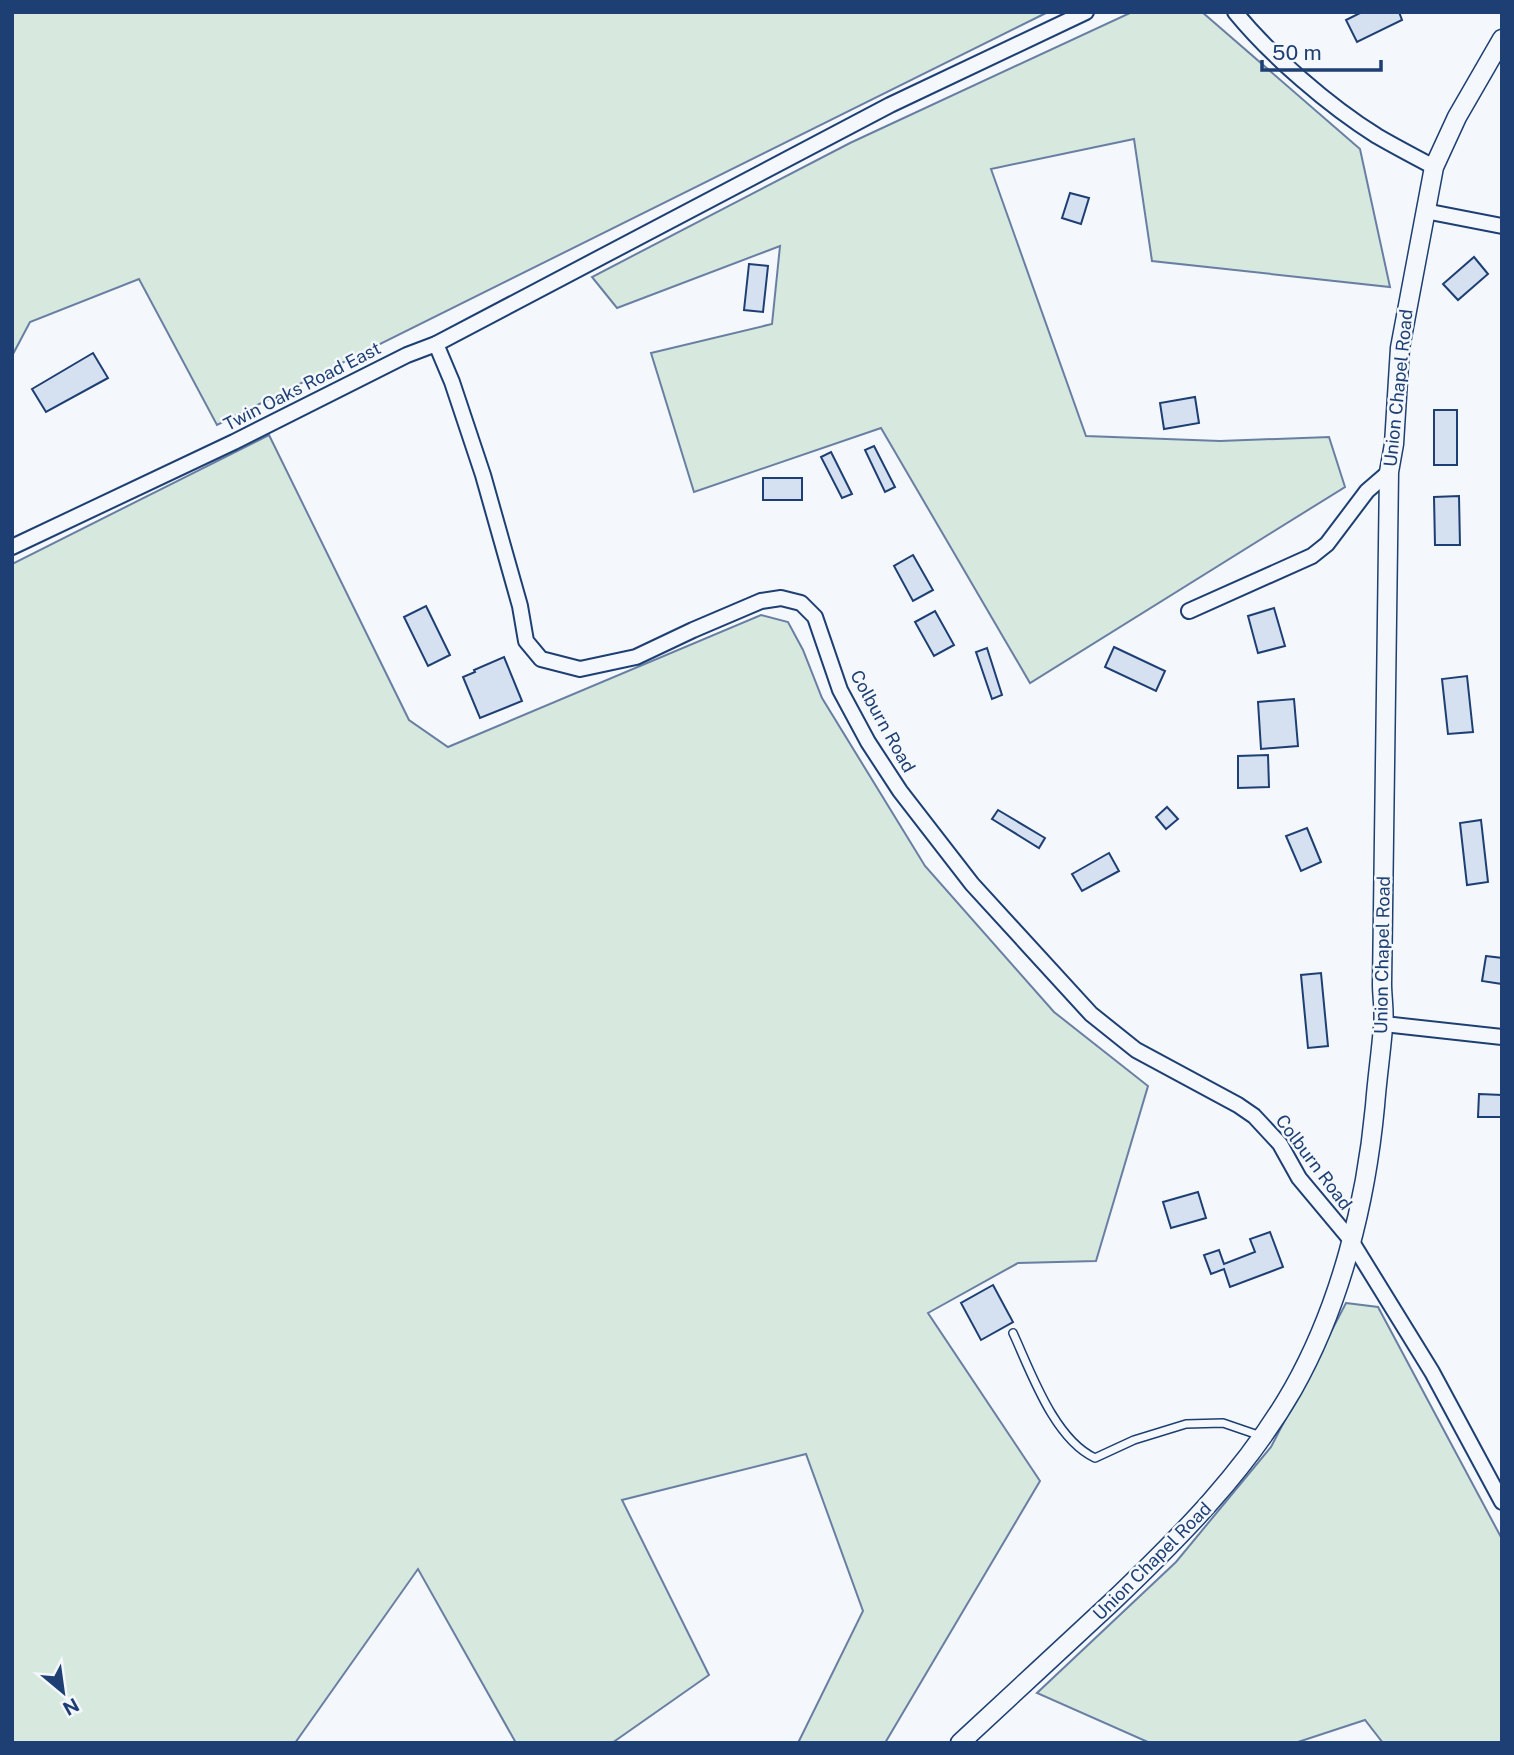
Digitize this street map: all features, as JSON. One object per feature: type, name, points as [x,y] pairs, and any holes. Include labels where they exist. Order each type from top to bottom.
[{"type":"street","name":"Twin Oaks Road East","points":[[12,547],[234,442],[407,355],[436,344],[890,105],[1086,12]]},
{"type":"street","points":[[1235,12],[1284,62],[1328,100],[1376,135],[1434,167]]},
{"type":"street","name":"Union Chapel Road","points":[[960,1743],[1186,1531],[1225,1486],[1293,1389],[1340,1282],[1362,1199],[1384,1024],[1382,984],[1389,472],[1394,444],[1400,348],[1434,167],[1457,117],[1502,39]]},
{"type":"street","points":[[1424,211],[1502,226]]},
{"type":"street","name":"Colburn Road","points":[[436,344],[452,382],[483,475],[520,606],[526,642],[541,659],[580,669],[625,660],[761,601],[781,598],[801,603],[815,617],[840,690],[868,742],[907,801],[972,884],[1091,1014],[1136,1050],[1222,1095],[1254,1116],[1280,1144],[1298,1178],[1350,1239],[1432,1373],[1502,1502]]},
{"type":"street","points":[[1189,611],[1312,556],[1327,544],[1367,491],[1389,472]]},
{"type":"street","points":[[1384,1024],[1502,1037]]},
{"type":"lane","points":[[1013,1333],[1058,1424],[1074,1445],[1095,1458],[1133,1440],[1185,1424],[1223,1423],[1261,1437]]},
{"type":"shaded area","points":[[12,12],[1048,12],[217,425],[139,279],[30,322],[12,356]]},
{"type":"shaded area","points":[[1132,12],[1202,12],[1360,149],[1390,287],[1152,261],[1134,139],[991,169],[1086,436],[1220,441],[1329,437],[1345,487],[1030,683],[881,428],[694,492],[651,353],[772,324],[780,246],[617,308],[592,277],[850,143]]},
{"type":"shaded area","points":[[269,435],[409,720],[448,747],[761,615],[788,622],[803,650],[822,698],[925,866],[1054,1012],[1148,1086],[1096,1261],[1018,1263],[928,1313],[1040,1481],[885,1743],[798,1743],[863,1611],[806,1454],[622,1500],[709,1675],[612,1743],[516,1743],[418,1569],[295,1743],[12,1743],[12,564]]},
{"type":"shaded area","points":[[1346,1303],[1378,1307],[1502,1539],[1502,1743],[1383,1743],[1365,1720],[1295,1743],[1150,1743],[1037,1693],[1176,1562],[1271,1447]]},
{"type":"building","points":[[1362,12],[1399,12],[1402,20],[1357,42],[1346,20]]},
{"type":"building","points":[[1070,193],[1089,198],[1081,224],[1062,218]]},
{"type":"building","points":[[1474,257],[1488,274],[1458,300],[1443,284]]},
{"type":"building","points":[[749,264],[768,266],[763,312],[744,310]]},
{"type":"building","points":[[93,353],[108,378],[46,412],[32,389]]},
{"type":"building","points":[[1195,397],[1199,423],[1164,429],[1160,403]]},
{"type":"building","points":[[1434,410],[1457,410],[1457,465],[1434,465]]},
{"type":"building","points":[[874,446],[895,487],[885,492],[865,450]]},
{"type":"building","points":[[831,452],[852,494],[842,498],[821,457]]},
{"type":"building","points":[[763,478],[802,478],[802,500],[763,500]]},
{"type":"building","points":[[1459,496],[1460,545],[1435,545],[1434,497]]},
{"type":"building","points":[[913,555],[933,590],[913,601],[894,566]]},
{"type":"building","points":[[426,606],[450,655],[428,666],[404,617]]},
{"type":"building","points":[[1274,608],[1285,646],[1258,653],[1248,616]]},
{"type":"building","points":[[935,611],[954,645],[934,656],[915,622]]},
{"type":"building","points":[[1114,647],[1165,671],[1156,691],[1105,667]]},
{"type":"building","points":[[987,648],[1002,695],[992,699],[976,652]]},
{"type":"building","points":[[504,657],[522,701],[480,718],[463,677]]},
{"type":"building","points":[[1467,676],[1473,732],[1448,734],[1442,679]]},
{"type":"building","points":[[1294,699],[1298,746],[1261,749],[1258,702]]},
{"type":"building","points":[[1268,755],[1269,787],[1238,788],[1238,756]]},
{"type":"building","points":[[1167,807],[1178,819],[1166,829],[1156,817]]},
{"type":"building","points":[[998,810],[1045,838],[1039,848],[992,819]]},
{"type":"building","points":[[1481,820],[1488,882],[1467,885],[1460,823]]},
{"type":"building","points":[[1307,828],[1321,862],[1301,871],[1286,836]]},
{"type":"building","points":[[1109,853],[1119,871],[1082,891],[1072,874]]},
{"type":"building","points":[[1486,956],[1502,958],[1502,984],[1482,981]]},
{"type":"building","points":[[1321,973],[1328,1046],[1308,1048],[1301,975]]},
{"type":"building","points":[[1479,1094],[1502,1095],[1502,1117],[1478,1117]]},
{"type":"building","points":[[1198,1192],[1206,1218],[1171,1228],[1163,1202]]},
{"type":"building","points":[[1270,1232],[1283,1267],[1230,1287],[1224,1269],[1211,1274],[1204,1255],[1219,1250],[1224,1264],[1255,1252],[1250,1239]]},
{"type":"building","points":[[993,1285],[1013,1322],[981,1340],[961,1303]]}]
